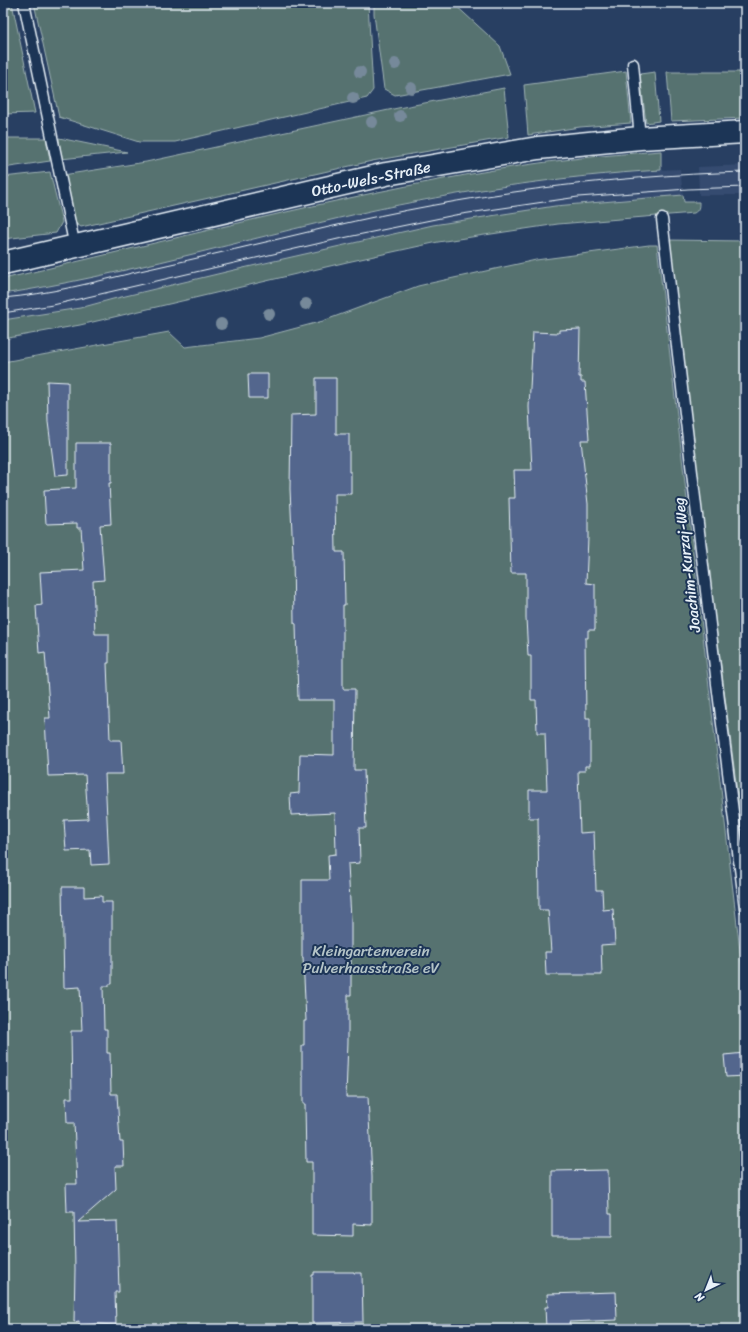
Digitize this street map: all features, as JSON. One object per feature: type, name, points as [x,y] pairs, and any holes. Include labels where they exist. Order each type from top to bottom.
[{"type":"street","name":"Otto-Wels-Straße","points":[[3,263],[386,174],[538,148],[640,138],[745,132]]},
{"type":"lane","points":[[24,3],[75,246]]},
{"type":"lane","points":[[633,64],[640,138]]},
{"type":"lane","name":"Joachim-Kurzaj-Weg","points":[[662,219],[745,908]]},
{"type":"shaded area","points":[[745,165],[745,195],[699,195],[698,167]]},
{"type":"shaded area","points":[[680,169],[683,195],[555,206],[433,225],[283,259],[80,308],[3,320],[3,294],[76,281],[362,213],[477,191],[539,182],[636,171]]},
{"type":"green space","points":[[3,3],[12,3],[35,113],[3,114]]},
{"type":"green space","points":[[34,3],[368,3],[373,90],[367,98],[175,142],[139,142],[59,117]]},
{"type":"green space","points":[[374,3],[453,3],[500,46],[510,74],[395,95],[384,89],[374,14]]},
{"type":"green space","points":[[626,71],[631,123],[580,127],[528,135],[524,85]]},
{"type":"green space","points":[[655,72],[659,121],[646,123],[640,74]]},
{"type":"green space","points":[[667,72],[745,72],[745,118],[671,121]]},
{"type":"green space","points":[[504,88],[509,137],[372,161],[81,227],[75,223],[63,175],[146,162],[398,108]]},
{"type":"green space","points":[[3,138],[46,138],[50,161],[3,168]]},
{"type":"green space","points":[[59,138],[127,152],[61,159]]},
{"type":"green space","points":[[661,151],[661,170],[548,180],[473,191],[398,205],[316,223],[138,267],[3,294],[3,279],[312,206],[437,180],[520,166],[580,158]]},
{"type":"green space","points":[[50,172],[62,222],[56,233],[3,239],[3,177]]},
{"type":"green space","points":[[683,195],[684,202],[699,202],[697,211],[694,213],[558,224],[438,242],[80,325],[3,339],[3,320],[80,308],[230,271],[433,225],[555,206]]},
{"type":"green space","points":[[666,240],[745,241],[745,852]]},
{"type":"green space","name":"Kleingartenverein Pulverhausstraße eV","points":[[657,245],[745,993],[745,1329],[3,1329],[3,362],[169,332],[185,347],[259,338],[323,321],[418,286],[536,260]]},
{"type":"building","points":[[580,329],[579,377],[581,377],[581,382],[585,382],[589,440],[581,440],[588,504],[586,583],[595,584],[595,630],[588,630],[588,638],[585,638],[586,718],[590,718],[590,766],[585,766],[585,771],[578,771],[580,833],[594,832],[596,890],[602,890],[603,910],[613,909],[615,944],[601,945],[602,975],[546,975],[545,952],[551,952],[548,910],[539,910],[538,818],[529,818],[529,790],[547,790],[545,733],[537,733],[536,700],[531,700],[531,656],[528,656],[526,618],[526,573],[511,573],[509,498],[515,498],[514,470],[532,470],[529,407],[533,332],[559,333],[559,330]]},
{"type":"building","points":[[248,374],[268,374],[268,398],[249,398]]},
{"type":"building","points":[[316,378],[336,378],[336,434],[349,434],[349,472],[351,472],[351,494],[335,494],[336,552],[344,552],[345,605],[343,605],[343,689],[355,689],[354,770],[364,770],[366,828],[359,828],[360,863],[348,864],[351,920],[351,995],[348,995],[346,1097],[368,1097],[372,1177],[372,1225],[353,1224],[353,1236],[312,1235],[312,1162],[306,1162],[305,1104],[303,1104],[302,1045],[304,1045],[304,1021],[306,1021],[302,957],[302,880],[329,880],[328,855],[336,854],[335,813],[291,815],[290,794],[299,793],[300,754],[334,755],[334,700],[298,700],[296,624],[294,623],[290,489],[291,415],[316,414]]},
{"type":"building","points":[[47,381],[68,382],[68,475],[55,476],[48,422]]},
{"type":"building","points":[[76,443],[111,443],[111,483],[109,483],[111,524],[100,525],[104,580],[93,581],[95,634],[109,634],[109,663],[107,663],[110,740],[121,740],[123,774],[105,774],[109,864],[91,865],[90,850],[66,851],[64,820],[88,819],[85,775],[48,776],[45,718],[50,718],[45,652],[39,653],[36,606],[42,605],[40,572],[84,570],[81,528],[77,528],[77,523],[46,524],[44,490],[76,488]]},
{"type":"building","points":[[62,887],[84,887],[84,897],[102,896],[102,902],[112,902],[112,984],[109,984],[109,986],[103,986],[104,1029],[107,1029],[107,1053],[110,1053],[111,1094],[117,1094],[120,1142],[123,1142],[124,1166],[115,1166],[116,1189],[78,1222],[117,1221],[119,1292],[115,1292],[116,1325],[96,1324],[79,1326],[79,1321],[74,1322],[74,1212],[67,1212],[66,1184],[77,1184],[74,1123],[67,1123],[66,1098],[72,1098],[71,1031],[82,1031],[80,987],[64,988]]},
{"type":"building","points":[[745,1053],[745,1076],[726,1077],[724,1055]]},
{"type":"building","points":[[608,1170],[609,1214],[612,1214],[612,1237],[552,1237],[552,1171]]},
{"type":"building","points":[[314,1272],[362,1273],[363,1322],[312,1323],[312,1275],[314,1275]]},
{"type":"building","points":[[616,1292],[617,1320],[569,1322],[570,1327],[546,1328],[545,1307],[548,1307],[547,1294]]},
{"type":"tram line","points":[[3,298],[38,294],[72,287],[329,227],[432,205],[536,189],[588,183],[692,174],[745,172]]},
{"type":"tram line","points":[[3,313],[53,305],[338,239],[455,215],[578,197],[688,189],[745,187]]}]
